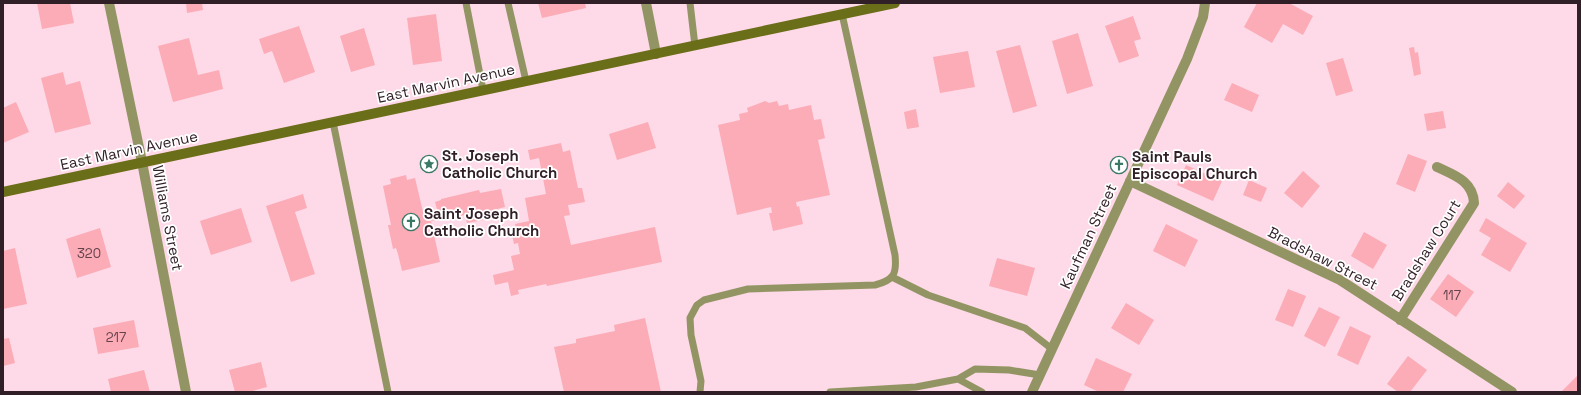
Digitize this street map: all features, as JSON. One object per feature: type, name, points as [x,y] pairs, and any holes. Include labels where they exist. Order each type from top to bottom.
[{"type":"main road","name":"East Marvin Avenue","points":[[3,192],[895,3]]},
{"type":"street","name":"Williams Street","points":[[109,3],[142,162],[186,392]]},
{"type":"street","points":[[646,3],[656,54]]},
{"type":"street","name":"Kaufman Street","points":[[1032,392],[1187,59],[1203,17],[1205,3]]},
{"type":"street","name":"Bradshaw Court","points":[[1400,320],[1474,203],[1473,193],[1462,180],[1437,167]]},
{"type":"street","name":"Bradshaw Street","points":[[1130,181],[1340,280],[1512,392]]},
{"type":"lane","points":[[466,3],[483,90]]},
{"type":"lane","points":[[508,3],[526,81]]},
{"type":"lane","points":[[690,3],[695,46]]},
{"type":"lane","points":[[700,392],[701,381],[691,335],[690,318],[697,305],[704,300],[748,289],[875,285],[886,282],[892,277],[896,269],[895,255],[842,14]]},
{"type":"lane","points":[[333,122],[388,392]]},
{"type":"lane","points":[[892,277],[928,295],[1025,328],[1052,349]]},
{"type":"lane","points":[[830,392],[916,387],[958,379],[975,370],[1009,370],[1040,375]]},
{"type":"lane","points":[[958,379],[982,392]]},
{"type":"building","points":[[37,3],[70,3],[74,23],[42,29]]},
{"type":"building","points":[[186,3],[202,3],[203,10],[187,13]]},
{"type":"building","points":[[538,3],[585,3],[586,8],[542,18]]},
{"type":"building","points":[[1257,3],[1289,3],[1313,16],[1303,35],[1283,24],[1272,43],[1244,27]]},
{"type":"building","points":[[436,14],[442,61],[413,65],[407,18]]},
{"type":"building","points":[[1133,16],[1141,39],[1134,41],[1139,56],[1119,63],[1105,26]]},
{"type":"building","points":[[299,26],[315,72],[284,83],[272,51],[264,54],[259,39]]},
{"type":"building","points":[[364,28],[375,65],[351,72],[340,36]]},
{"type":"building","points":[[1078,33],[1093,86],[1067,94],[1052,41]]},
{"type":"building","points":[[189,38],[198,75],[219,70],[223,89],[173,102],[158,46]]},
{"type":"building","points":[[1020,45],[1037,106],[1013,113],[996,51]]},
{"type":"building","points":[[1414,47],[1415,53],[1418,52],[1421,74],[1414,76],[1409,48]]},
{"type":"building","points":[[968,51],[975,87],[940,93],[933,57]]},
{"type":"building","points":[[1343,58],[1353,91],[1336,96],[1326,63]]},
{"type":"building","points":[[63,72],[66,85],[80,81],[91,124],[55,133],[41,78]]},
{"type":"building","points":[[1232,83],[1259,95],[1252,112],[1224,100]]},
{"type":"building","points":[[765,101],[769,103],[777,101],[779,106],[788,104],[789,110],[811,105],[814,120],[821,119],[825,138],[818,140],[830,195],[796,202],[797,207],[799,206],[803,224],[773,231],[769,213],[772,213],[771,207],[737,215],[718,125],[740,120],[739,114],[748,112],[747,108]]},
{"type":"building","points":[[16,102],[29,132],[3,143],[3,108]]},
{"type":"building","points":[[916,109],[919,127],[907,129],[904,112]]},
{"type":"building","points":[[1443,111],[1446,128],[1427,131],[1424,114]]},
{"type":"building","points":[[648,122],[656,148],[617,160],[609,134]]},
{"type":"building","points":[[561,143],[563,152],[570,150],[578,188],[582,188],[585,202],[568,205],[570,215],[564,216],[571,245],[655,227],[662,262],[547,286],[546,284],[518,290],[519,294],[511,296],[508,282],[495,285],[493,275],[514,270],[511,256],[520,254],[518,243],[514,244],[512,235],[517,234],[515,224],[529,221],[525,198],[546,194],[539,158],[530,160],[528,150]]},
{"type":"building","points":[[1408,154],[1427,161],[1415,192],[1396,184]]},
{"type":"building","points":[[1186,165],[1222,181],[1213,201],[1177,185]]},
{"type":"building","points":[[1303,171],[1320,186],[1302,208],[1284,193]]},
{"type":"building","name":"Saint Joseph Catholic Church","points":[[406,175],[407,180],[415,178],[424,216],[438,213],[435,202],[441,199],[479,190],[480,193],[501,189],[505,207],[482,213],[483,220],[467,223],[465,215],[431,221],[440,262],[402,271],[396,248],[393,249],[388,225],[391,225],[383,186],[391,184],[390,179]]},
{"type":"building","points":[[1249,180],[1267,188],[1261,202],[1243,195]]},
{"type":"building","points":[[1508,182],[1525,196],[1514,209],[1497,196]]},
{"type":"building","points":[[303,194],[307,208],[295,212],[315,274],[291,282],[266,206]]},
{"type":"building","points":[[241,208],[252,242],[211,255],[200,221]]},
{"type":"building","points":[[1486,218],[1527,243],[1510,272],[1481,255],[1491,238],[1479,231]]},
{"type":"building","points":[[1166,224],[1198,240],[1185,267],[1153,251]]},
{"type":"building","points":[[100,228],[111,267],[77,278],[66,239]]},
{"type":"building","points":[[1364,232],[1387,245],[1373,269],[1351,256]]},
{"type":"building","points":[[15,248],[27,304],[3,309],[3,251]]},
{"type":"building","points":[[997,258],[1035,268],[1027,296],[989,286]]},
{"type":"building","points":[[1448,274],[1474,292],[1456,317],[1430,299]]},
{"type":"building","points":[[1288,289],[1306,296],[1293,327],[1275,320]]},
{"type":"building","points":[[1126,303],[1154,320],[1139,345],[1111,328]]},
{"type":"building","points":[[1319,307],[1340,317],[1325,347],[1304,336]]},
{"type":"building","points":[[645,318],[661,392],[564,392],[554,347],[576,343],[576,339],[615,331],[614,325]]},
{"type":"building","points":[[134,320],[139,347],[98,354],[93,328]]},
{"type":"building","points":[[1350,326],[1371,336],[1358,365],[1337,355]]},
{"type":"building","points":[[9,338],[15,363],[3,366],[3,339]]},
{"type":"building","points":[[1408,356],[1427,370],[1410,392],[1398,392],[1387,384]]},
{"type":"building","points":[[1096,358],[1132,374],[1123,392],[1099,392],[1084,385]]},
{"type":"building","points":[[261,362],[267,387],[249,392],[235,392],[229,370]]},
{"type":"building","points":[[144,370],[150,392],[111,392],[108,379]]},
{"type":"building","points":[[1578,375],[1578,392],[1561,392]]},
{"type":"place","name":"St. Joseph Catholic Church","points":[[429,164]]},
{"type":"place","name":"Saint Pauls Episcopal Church","points":[[1119,165]]},
{"type":"place","name":"Saint Joseph Catholic Church","points":[[411,222]]}]
